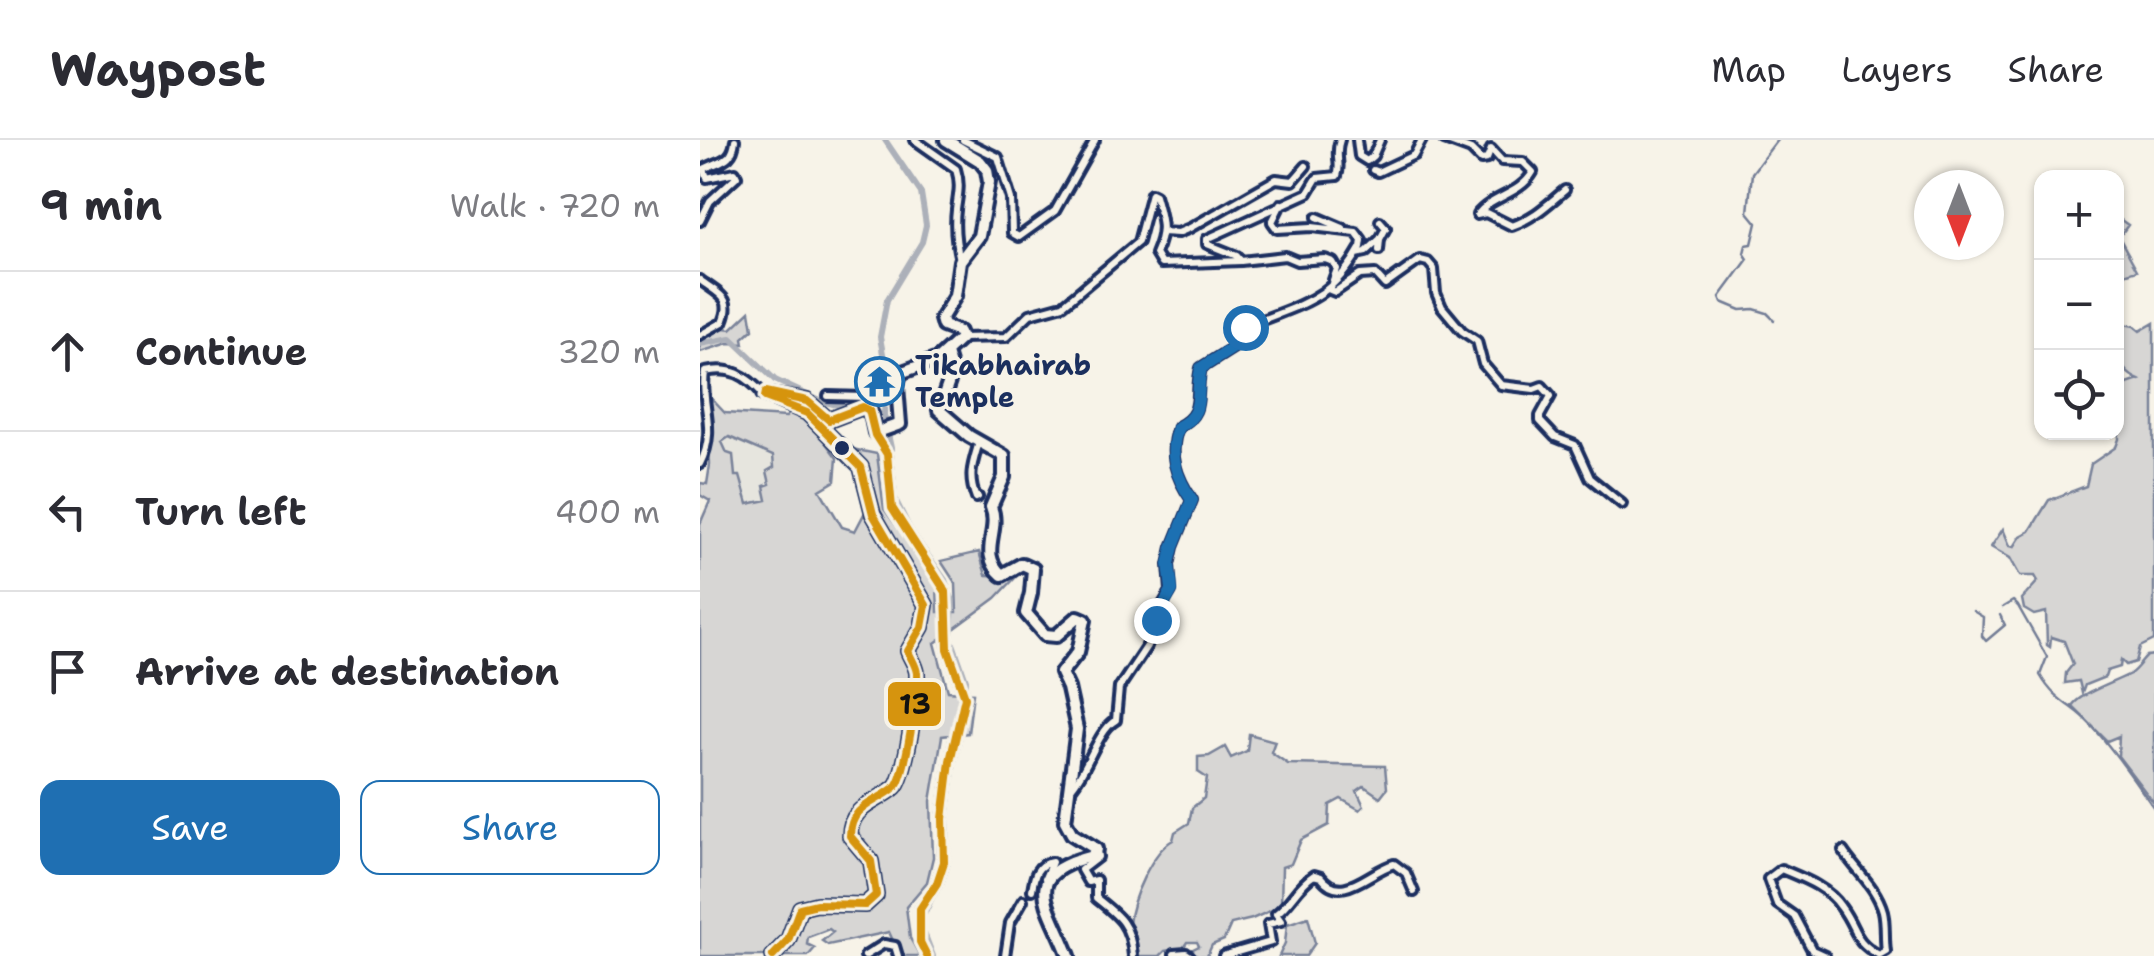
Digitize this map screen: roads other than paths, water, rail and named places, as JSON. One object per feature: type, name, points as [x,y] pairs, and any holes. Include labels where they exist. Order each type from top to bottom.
[{"type":"main road","points":[[763,394],[807,401],[829,420],[864,408],[869,410],[873,427],[899,426],[900,373],[938,359],[962,338],[941,322],[955,296],[960,261],[979,236],[989,175],[980,160],[946,140]]},
{"type":"main road","points":[[946,353],[952,373],[939,410],[969,436],[1000,452],[1004,460],[1004,477],[991,507],[996,524],[988,547],[997,572],[1004,575],[1022,564],[1033,569],[1026,613],[1045,635],[1056,636],[1078,617],[1085,620],[1078,652],[1060,673],[1070,694],[1077,729],[1072,787],[1065,813],[1072,834],[1096,849],[1092,856],[1059,868],[1045,884],[1044,900],[1069,956]]},
{"type":"main road","points":[[763,394],[807,413],[861,467],[874,514],[926,606],[922,627],[908,652],[916,666],[917,684],[904,772],[896,786],[864,804],[850,828],[850,836],[871,861],[876,895],[865,905],[817,904],[800,908],[788,940],[773,956]]},
{"type":"street","points":[[700,221],[710,202],[737,176],[735,172],[707,178],[704,169],[727,160],[735,140]]},
{"type":"street","points":[[915,140],[956,169],[960,186],[956,243],[960,261]]},
{"type":"street","points":[[963,140],[998,156],[1011,199],[1012,233],[1020,238],[1055,211],[1095,140]]},
{"type":"street","points":[[1241,261],[1207,244],[1208,239],[1308,193],[1317,178],[1337,176],[1335,152],[1340,140]]},
{"type":"street","points":[[1358,140],[1359,156],[1371,171],[1378,172],[1414,155],[1422,140]]},
{"type":"street","points":[[1359,156],[1366,161],[1373,156],[1380,140]]},
{"type":"street","points":[[1444,140],[1470,150],[1481,160],[1486,160],[1490,149],[1502,161],[1523,162],[1534,172],[1526,186],[1504,194],[1477,214],[1486,213],[1512,226],[1535,218],[1565,190]]},
{"type":"street","points":[[1162,232],[1178,233],[1190,228],[1276,180],[1293,181],[1306,166]]},
{"type":"street","points":[[962,338],[1006,337],[1030,314],[1063,305],[1130,250],[1142,234],[1151,193],[1155,195],[1162,232],[1163,240],[1155,254],[1161,264],[1286,256],[1297,262],[1325,259],[1337,268],[1329,290]]},
{"type":"street","points":[[1281,204],[1272,222],[1277,229],[1344,228]]},
{"type":"street","points":[[1072,787],[1107,725],[1116,720],[1119,688],[1146,646],[1158,611],[1172,590],[1169,564],[1192,500],[1182,485],[1172,444],[1178,427],[1192,420],[1198,411],[1196,389],[1201,368],[1242,342],[1245,327],[1295,310],[1329,290],[1357,254],[1362,240],[1356,232],[1317,218]]},
{"type":"street","points":[[1378,250],[1386,228],[1380,221]]},
{"type":"street","points":[[1357,254],[1380,239]]},
{"type":"street","points":[[1329,290],[1336,292],[1360,274],[1374,274],[1385,285],[1420,260],[1428,262],[1434,269],[1436,294],[1442,307],[1462,331],[1477,341],[1486,370],[1501,385],[1548,389],[1551,396],[1540,421],[1555,437],[1575,445],[1590,478],[1622,504]]},
{"type":"street","points":[[700,280],[722,294],[728,307],[723,322],[700,335]]},
{"type":"street","points":[[700,464],[708,449],[710,426],[702,389],[703,373],[721,369],[739,373],[763,394]]},
{"type":"street","points":[[828,396],[856,394],[868,400],[874,415],[873,427],[887,454],[892,508],[946,592],[948,649],[965,697],[942,819],[944,862],[937,883],[920,909],[920,942],[927,956]]},
{"type":"street","points":[[978,497],[972,490],[969,474],[980,441]]},
{"type":"street","points":[[1096,849],[1098,857],[1080,870],[1088,882],[1096,880],[1096,898],[1124,920],[1133,956]]},
{"type":"street","points":[[1825,956],[1812,950],[1794,916],[1777,904],[1768,878],[1782,869],[1830,894],[1842,908],[1860,945],[1879,955],[1886,951],[1884,914],[1867,878],[1843,851]]},
{"type":"street","points":[[1032,890],[1034,875],[1044,863],[1052,862],[1045,884]]},
{"type":"street","points":[[1224,956],[1271,942],[1268,924],[1281,922],[1276,914],[1289,904],[1298,886],[1314,876],[1321,876],[1336,890],[1394,864],[1406,873],[1414,892]]},
{"type":"street","points":[[1005,956],[1010,923],[1022,900]]},
{"type":"street","points":[[865,956],[890,944],[902,954]]},
{"type":"street","points":[[1178,956],[1174,954],[1190,956]]},
{"type":"waterway","points":[[885,140],[921,193],[926,225],[922,242],[887,300],[880,337],[886,371],[884,415],[891,471]]},
{"type":"waterway","points":[[1774,320],[1767,313],[1741,310],[1722,302],[1720,297],[1748,259],[1744,253],[1746,245],[1752,244],[1757,223],[1748,212],[1752,173],[1777,140]]},
{"type":"waterway","points":[[700,344],[731,338],[775,380],[818,400],[849,408],[856,403],[860,384],[885,400]]},
{"type":"waterway","points":[[892,493],[911,531],[945,580],[953,601],[951,638],[966,680],[965,710]]},
{"type":"waterway","points":[[2003,607],[2013,601],[2018,606],[2047,657],[2040,675],[2046,684],[2100,735],[2154,808]]},
{"type":"waterway","points":[[1973,611],[1983,617],[1982,636],[1986,641],[2005,625],[2000,615]]},
{"type":"waterway","points":[[933,956],[922,919],[946,869],[946,809],[955,746]]},
{"type":"place","name":"Tikabhairab Temple","points":[[880,381]]}]
